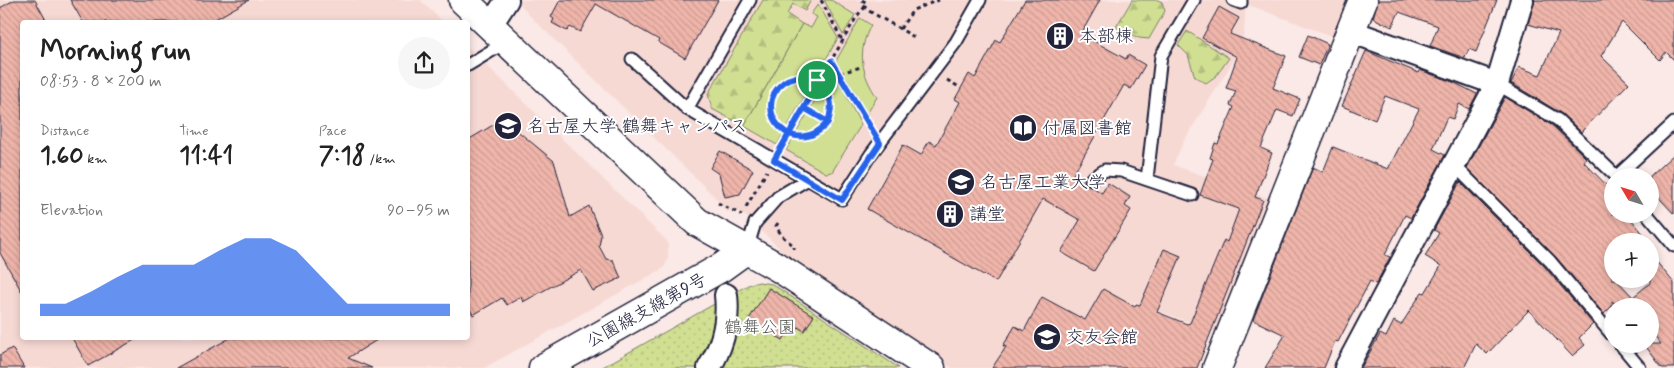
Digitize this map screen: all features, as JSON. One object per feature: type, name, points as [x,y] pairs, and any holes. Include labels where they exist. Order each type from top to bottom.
[{"type":"street","points":[[463,0],[697,222],[747,249],[931,368]]},
{"type":"street","points":[[498,34],[507,0]]},
{"type":"street","points":[[1217,368],[1363,0]]},
{"type":"street","points":[[1346,368],[1452,164],[1497,84],[1522,0]]},
{"type":"street","points":[[1350,30],[1497,84]]},
{"type":"street","name":"公園線支線第9号","points":[[543,368],[722,267],[747,249]]},
{"type":"street","points":[[709,368],[718,353],[727,325],[726,295]]},
{"type":"lane","points":[[687,109],[750,0]]},
{"type":"lane","points":[[632,59],[687,109],[842,200],[880,143],[956,42],[980,0]]},
{"type":"lane","points":[[1147,179],[1161,56],[1194,0]]},
{"type":"lane","points":[[1232,0],[1241,3],[1241,0]]},
{"type":"lane","points":[[470,63],[498,34]]},
{"type":"lane","points":[[1497,84],[1558,120],[1608,168]]},
{"type":"lane","points":[[1625,168],[1674,123]]},
{"type":"lane","points":[[1452,164],[1550,261],[1604,325]]},
{"type":"lane","points":[[1091,179],[1105,170],[1122,171],[1192,195]]},
{"type":"lane","points":[[747,249],[756,222],[778,196],[808,179]]},
{"type":"lane","points":[[1655,223],[1674,246]]},
{"type":"lane","points":[[1628,353],[1640,368]]},
{"type":"path","points":[[821,0],[843,41]]},
{"type":"path","points":[[718,203],[728,206],[742,215],[831,61],[867,3],[862,0]]},
{"type":"path","points":[[900,29],[914,10],[938,0]]},
{"type":"path","points":[[864,8],[914,37]]},
{"type":"path","points":[[831,61],[880,143]]},
{"type":"path","points":[[817,80],[824,86],[832,103],[828,122],[822,130],[813,135],[793,136],[777,124],[772,115],[771,105],[779,86],[797,76],[817,80],[861,67]]},
{"type":"path","points":[[804,108],[828,122]]},
{"type":"path","points":[[780,219],[776,226],[782,236],[789,242]]},
{"type":"shaded area","name":"名古屋大学 鶴舞キャンパス","points":[[0,0],[420,0],[441,20],[20,20],[20,340],[470,340],[470,49],[668,242],[668,259],[664,268],[484,368],[0,368]]},
{"type":"shaded area","name":"名古屋工業大学","points":[[518,0],[1348,0],[1334,37],[1246,4],[1244,33],[1237,55],[1184,141],[1173,165],[1270,199],[1215,332],[1134,302],[1105,368],[952,368],[856,305],[783,252],[747,217],[733,210],[726,212],[717,199],[528,14]]},
{"type":"green space","points":[[763,0],[811,0],[805,11],[793,4],[787,14],[802,24],[744,126],[712,109],[708,94]]},
{"type":"green space","points":[[824,0],[831,0],[855,15],[843,35]]},
{"type":"green space","points":[[1132,0],[1158,0],[1162,2],[1165,11],[1149,39],[1139,38],[1116,27]]},
{"type":"green space","points":[[818,4],[838,38],[777,145],[744,126],[802,24],[811,28],[817,17],[811,14]]},
{"type":"green space","points":[[860,18],[871,25],[864,44],[863,62],[867,80],[877,97],[867,114],[836,61]]},
{"type":"green space","points":[[1187,31],[1229,58],[1216,76],[1206,83],[1195,77],[1188,55],[1178,45]]},
{"type":"green space","points":[[833,69],[861,125],[832,172],[826,173],[786,150]]},
{"type":"green space","name":"鶴舞公園","points":[[759,282],[772,284],[899,368],[601,368],[748,285]]},
{"type":"building","points":[[14,0],[35,0],[46,20],[20,20],[20,288],[0,253],[0,8]]},
{"type":"building","points":[[70,0],[249,0],[214,20],[82,20]]},
{"type":"building","points":[[560,0],[718,0],[685,58],[658,42],[659,40],[596,4],[580,32],[570,27],[567,31],[552,23],[554,19],[551,17]]},
{"type":"building","points":[[1025,0],[1100,0],[1081,34],[1126,59],[1128,55],[1145,65],[1131,89],[1124,85],[1073,175],[1102,193],[1108,183],[1130,197],[1125,206],[1131,210],[1094,271],[1061,252],[1080,220],[1043,199],[996,282],[867,209],[903,145],[921,155],[929,141],[936,145],[960,102],[955,99],[969,74],[975,78],[996,40],[1000,42]]},
{"type":"building","points":[[1378,0],[1497,0],[1476,52],[1469,49],[1465,58],[1430,46],[1438,26],[1399,12],[1392,27],[1373,18]]},
{"type":"building","points":[[1535,0],[1674,0],[1674,60],[1666,52],[1660,60],[1622,22],[1601,56],[1629,83],[1581,132],[1562,114],[1511,83],[1519,67],[1540,75],[1559,33],[1528,24]]},
{"type":"building","points":[[1219,7],[1239,18],[1230,34],[1286,56],[1273,88],[1300,99],[1293,116],[1277,110],[1261,148],[1272,153],[1255,197],[1263,200],[1197,368],[992,368],[1006,347],[1003,346],[1015,326],[1024,331],[1042,297],[1085,320],[1103,289],[1135,307],[1136,304],[1140,305],[1164,249],[1181,256],[1157,312],[1187,324],[1190,323],[1224,240],[1227,242],[1239,209],[1200,195],[1213,159],[1210,158],[1215,143],[1218,144],[1234,107],[1230,105],[1236,91],[1226,88],[1237,57],[1202,38]]},
{"type":"building","points":[[1308,35],[1328,44],[1319,65],[1299,57]]},
{"type":"building","points":[[1366,51],[1419,73],[1420,70],[1455,83],[1477,94],[1469,109],[1459,104],[1453,119],[1447,117],[1433,149],[1445,155],[1411,218],[1405,215],[1385,255],[1390,257],[1376,284],[1370,281],[1338,342],[1335,341],[1324,368],[1265,368],[1285,335],[1253,320],[1313,167],[1323,172],[1333,147],[1388,169],[1419,109],[1385,96],[1375,120],[1342,106]]},
{"type":"building","points":[[1505,97],[1553,126],[1586,158],[1584,162],[1604,183],[1604,223],[1634,223],[1642,233],[1604,233],[1604,288],[1624,288],[1633,297],[1644,288],[1659,288],[1659,265],[1674,283],[1674,368],[1662,368],[1651,353],[1659,353],[1659,344],[1661,344],[1659,341],[1659,298],[1604,298],[1604,314],[1555,256],[1467,168]]},
{"type":"building","points":[[503,119],[554,161],[570,217],[589,206],[601,235],[599,246],[606,259],[613,260],[621,278],[593,291],[581,270],[523,302],[521,297],[507,305],[502,298],[473,315],[470,309],[470,139]]},
{"type":"building","points":[[720,151],[753,170],[740,194],[725,197],[719,174],[710,168]]},
{"type":"building","points":[[1674,154],[1674,214],[1659,198],[1659,168]]},
{"type":"building","points":[[1460,182],[1544,266],[1593,324],[1579,338],[1585,345],[1572,356],[1529,310],[1487,354],[1476,344],[1464,368],[1361,368],[1380,334],[1386,337],[1394,321],[1401,325],[1422,292],[1425,293],[1441,266],[1425,256],[1439,233],[1434,230]]},
{"type":"building","points":[[769,288],[814,316],[804,331],[793,324],[783,340],[749,319]]},
{"type":"building","points":[[73,340],[134,340],[88,366]]},
{"type":"building","points":[[226,340],[377,340],[348,358],[372,368],[176,368]]},
{"type":"building","points":[[12,348],[24,368],[0,368],[0,355]]},
{"type":"place","name":"本部棟","points":[[1060,36]]},
{"type":"place","name":"名古屋大学 鶴舞キャンパス","points":[[508,126]]},
{"type":"place","name":"付属図書館","points":[[1023,128]]},
{"type":"place","name":"名古屋工業大学","points":[[961,182]]},
{"type":"place","name":"講堂","points":[[950,214]]},
{"type":"place","name":"交友会館","points":[[1047,337]]},
{"type":"route","points":[[817,80],[797,76],[779,86],[774,95],[771,105],[772,115],[777,124],[784,131],[793,136],[813,135],[822,130],[828,122],[804,108],[781,147],[774,160],[842,200],[880,143],[831,61],[804,108],[828,122],[832,103],[824,86],[817,80]]}]
